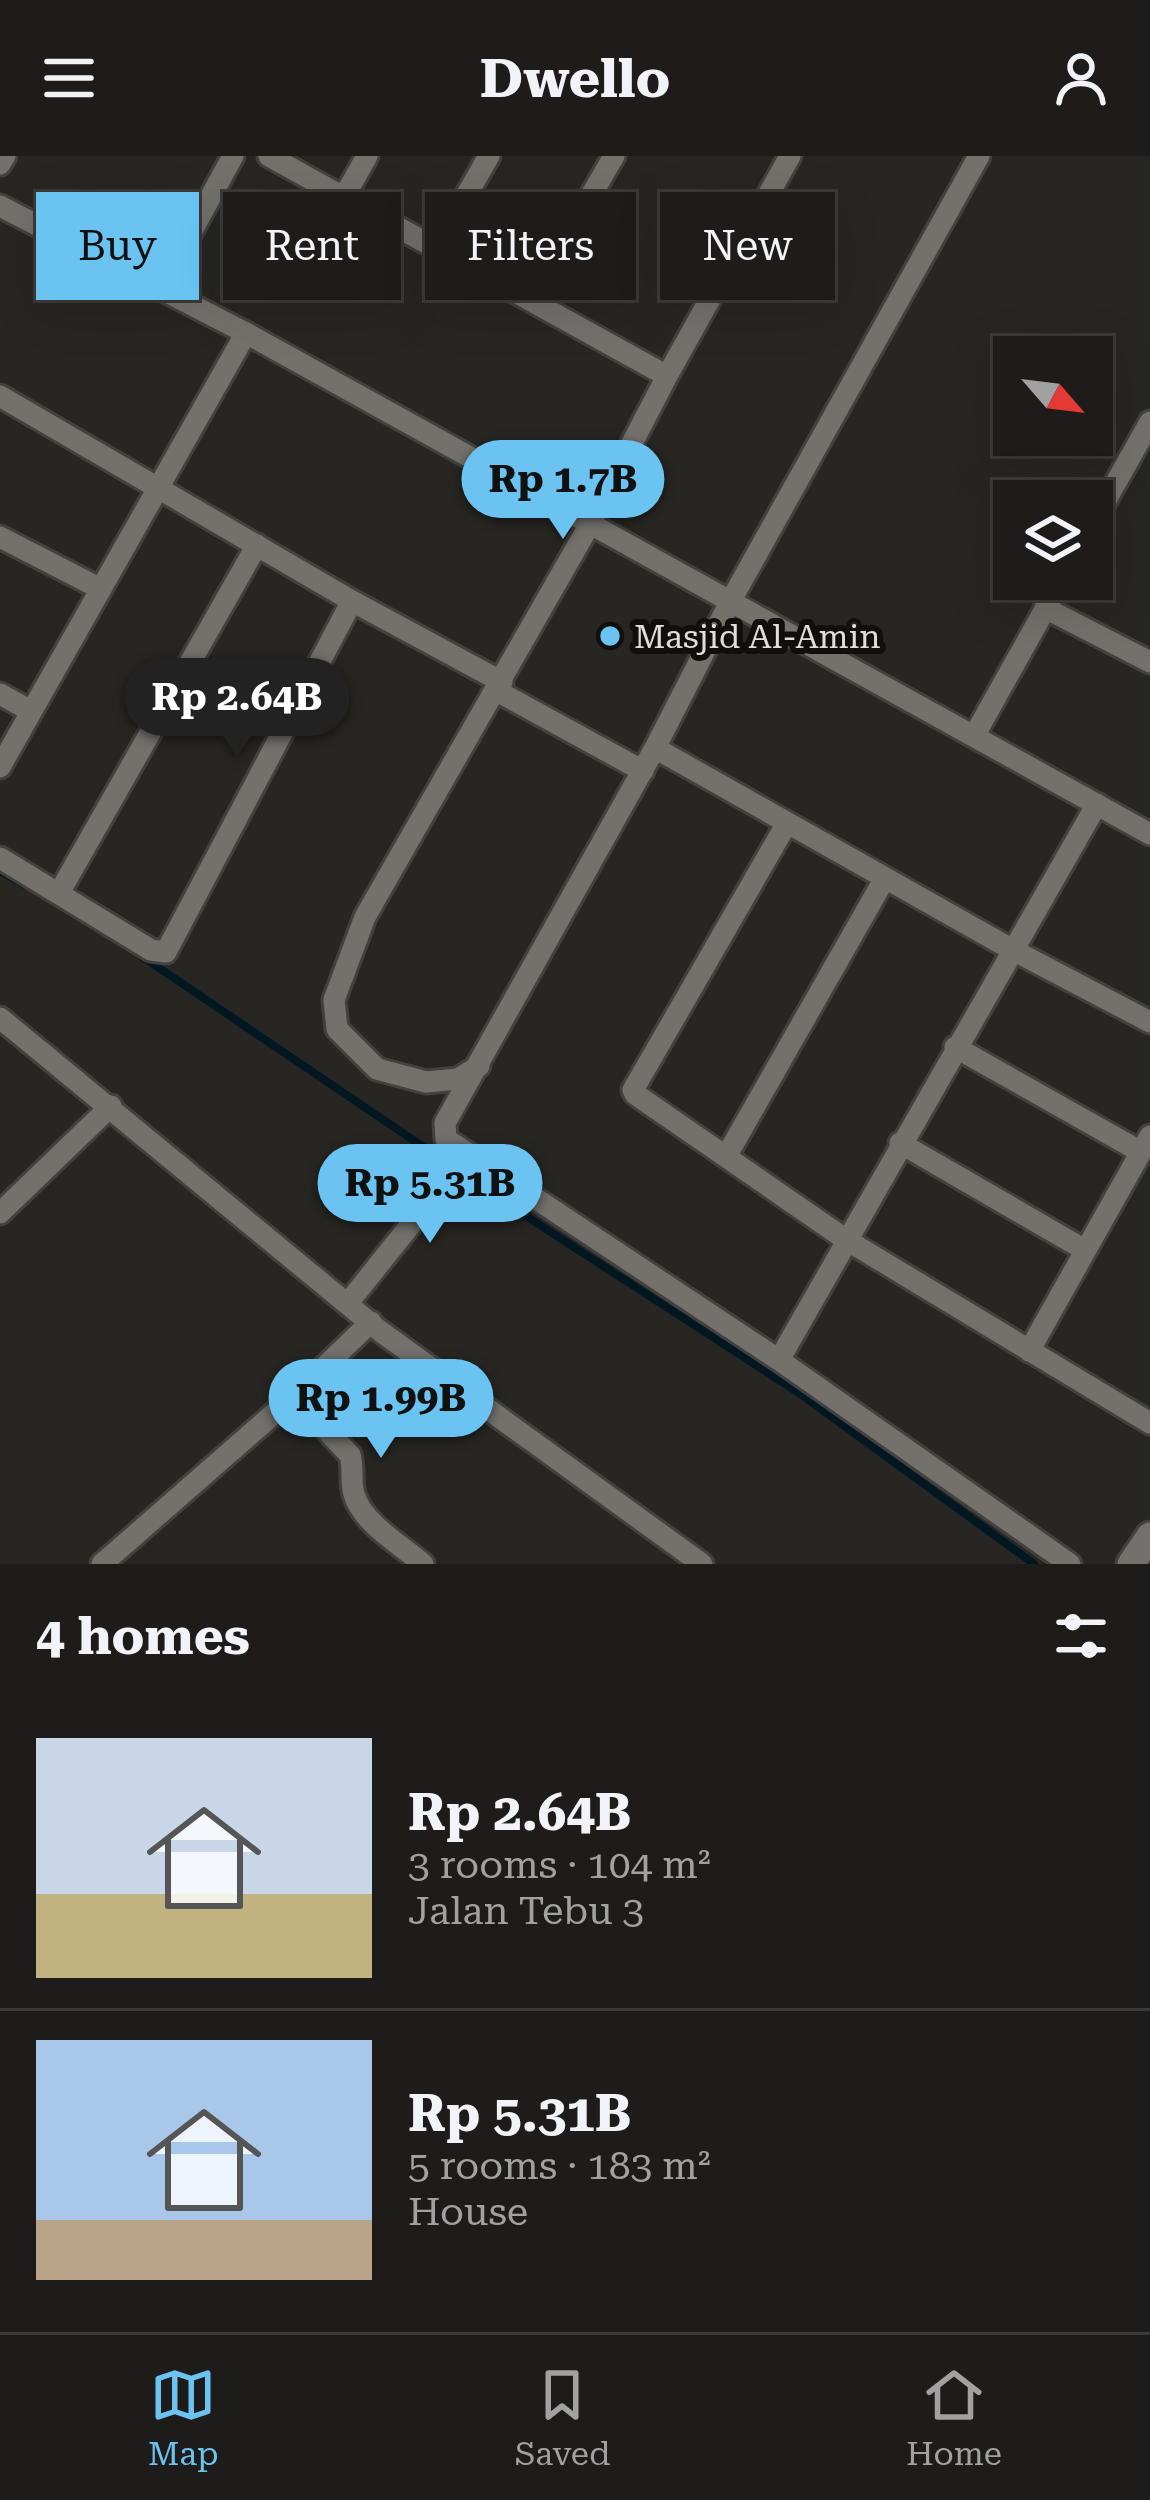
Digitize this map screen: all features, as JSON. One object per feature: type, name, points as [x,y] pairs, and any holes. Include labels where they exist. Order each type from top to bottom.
[{"type":"street","points":[[0,164],[5,156]]},
{"type":"street","points":[[199,218],[233,156]]},
{"type":"street","points":[[269,156],[339,192]]},
{"type":"street","points":[[347,192],[368,156]]},
{"type":"street","points":[[468,192],[489,156]]},
{"type":"street","points":[[593,192],[614,156]]},
{"type":"street","points":[[480,1065],[458,1079],[426,1082],[377,1069],[337,1029],[334,1000],[365,917],[499,687],[790,156]]},
{"type":"street","points":[[980,156],[730,602],[656,748],[443,1133],[1070,1564]]},
{"type":"street","points":[[0,206],[36,225]]},
{"type":"street","points":[[182,300],[1150,834]]},
{"type":"street","points":[[534,300],[667,376]]},
{"type":"street","points":[[0,767],[246,333]]},
{"type":"street","points":[[0,396],[643,771]]},
{"type":"street","points":[[1113,488],[1150,422]]},
{"type":"street","points":[[0,537],[99,588]]},
{"type":"street","points":[[59,893],[257,545]]},
{"type":"street","points":[[974,736],[1050,600]]},
{"type":"street","points":[[0,858],[152,950],[166,952],[352,601]]},
{"type":"street","points":[[1046,608],[1150,662]]},
{"type":"street","points":[[0,694],[31,711]]},
{"type":"street","points":[[656,748],[1150,1022]]},
{"type":"street","points":[[778,1360],[1097,804]]},
{"type":"street","points":[[787,823],[633,1090],[845,1239],[1150,1423]]},
{"type":"street","points":[[727,1155],[885,878]]},
{"type":"street","points":[[0,1018],[371,1322],[702,1564]]},
{"type":"street","points":[[955,1047],[1145,1144],[1029,1351]]},
{"type":"street","points":[[0,1213],[111,1106]]},
{"type":"street","points":[[900,1144],[1085,1250]]},
{"type":"street","points":[[348,1303],[468,1153]]},
{"type":"street","points":[[102,1564],[371,1322]]},
{"type":"street","points":[[294,1396],[350,1456],[356,1502],[364,1514],[423,1564]]},
{"type":"street","points":[[1131,1564],[1150,1536]]},
{"type":"waterway","points":[[0,871],[25,885]]},
{"type":"waterway","points":[[140,955],[509,1205],[799,1393],[1034,1564]]},
{"type":"place","name":"Masjid Al-Amin","points":[[610,636]]}]
